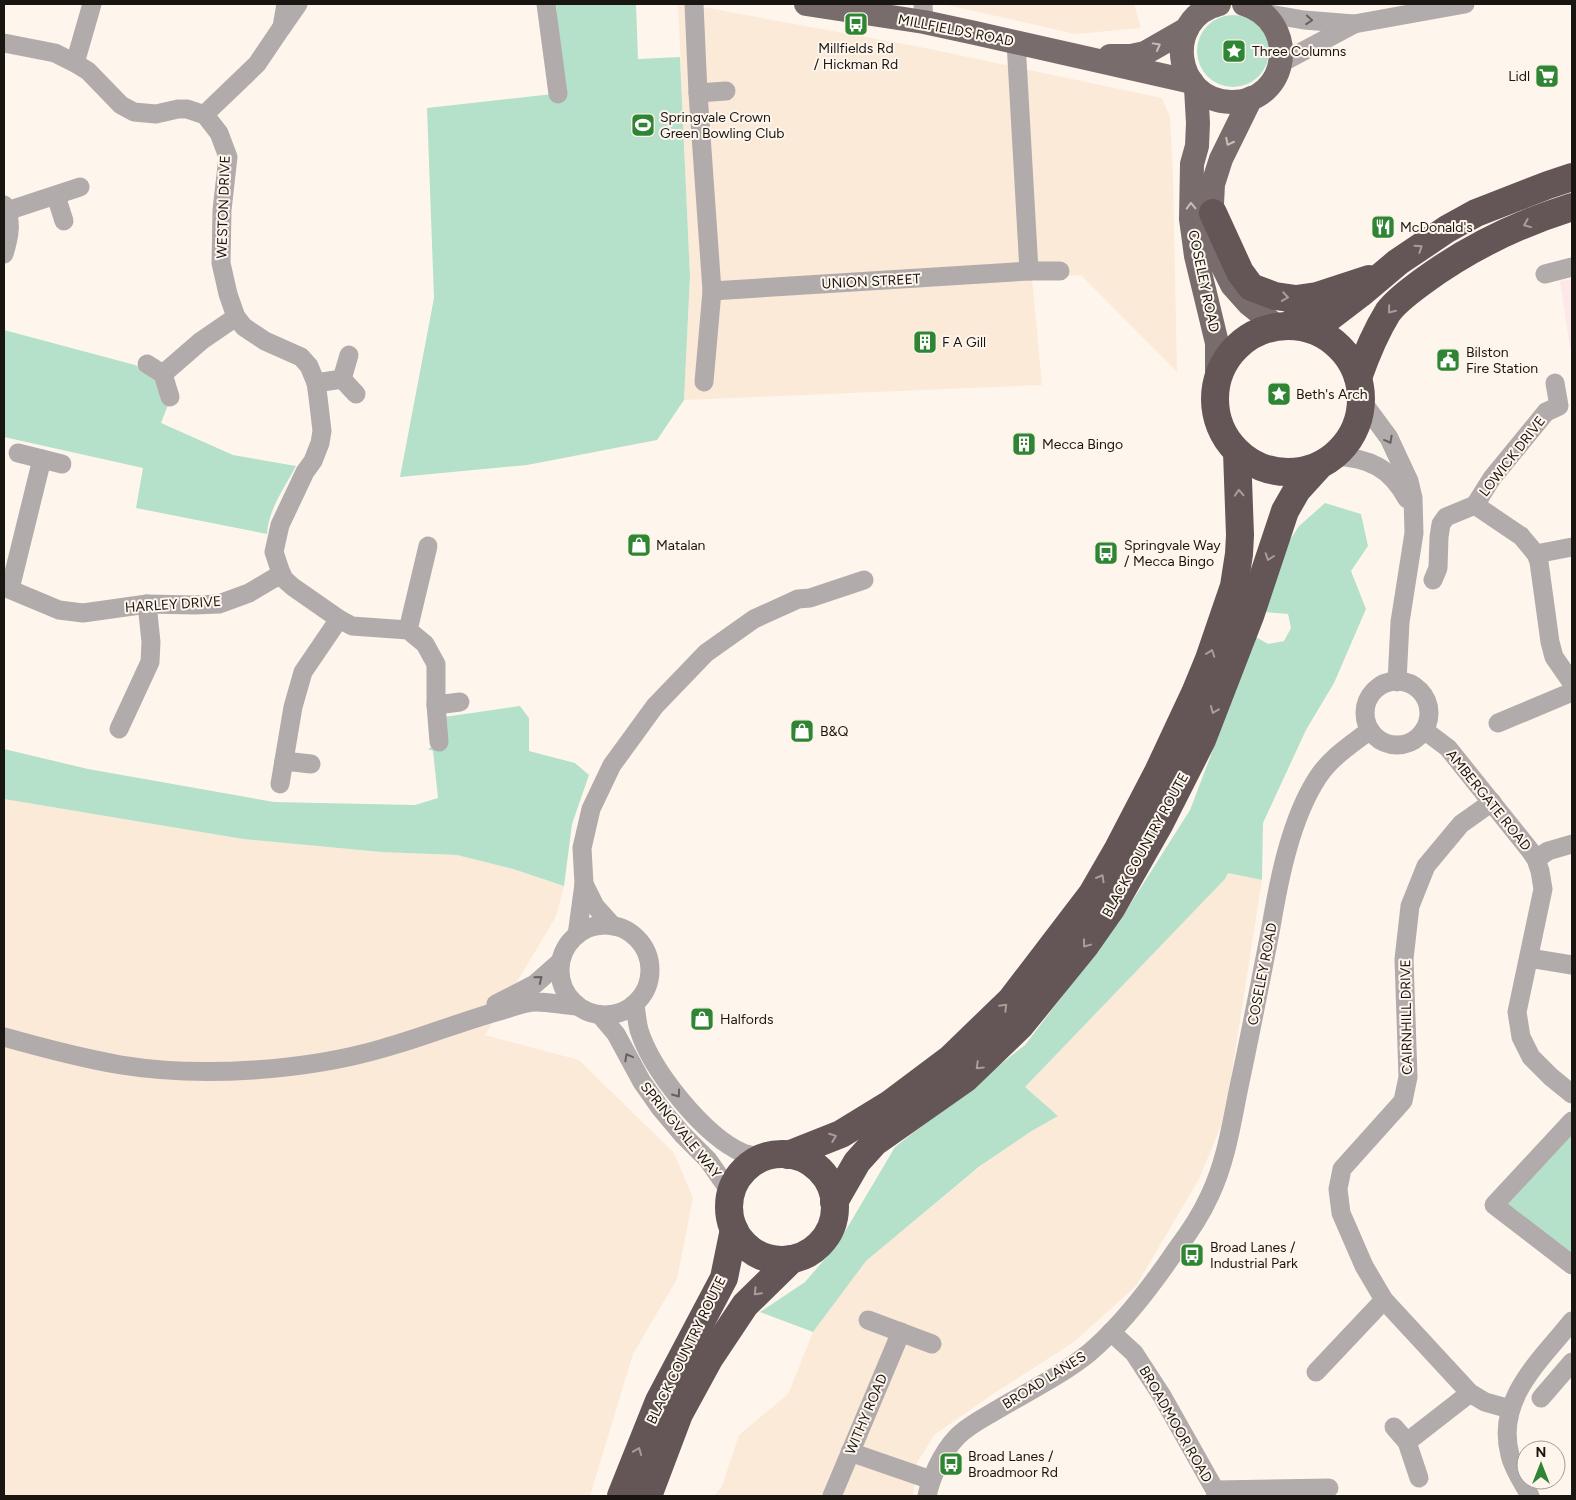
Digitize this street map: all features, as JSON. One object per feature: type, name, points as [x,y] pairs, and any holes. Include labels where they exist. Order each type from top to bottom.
[{"type":"highway","points":[[1282,325],[1308,329],[1328,339],[1338,347],[1350,362],[1359,389],[1360,413],[1353,433],[1346,445],[1326,462],[1299,472],[1278,472],[1256,465],[1237,452],[1226,437],[1216,408],[1218,384],[1227,361],[1239,347],[1259,330],[1282,325],[1326,320],[1398,262],[1447,229],[1476,213],[1548,184],[1572,177]]},
{"type":"highway","points":[[1359,389],[1372,341],[1389,311],[1405,295],[1438,270],[1473,248],[1501,234],[1572,207]]},
{"type":"highway","points":[[1213,213],[1240,272],[1251,287],[1275,296],[1296,299],[1317,296],[1362,280],[1380,277]]},
{"type":"highway","name":"BLACK COUNTRY ROUTE","points":[[775,1156],[841,1134],[890,1104],[950,1059],[1011,1000],[1092,894],[1158,772],[1195,693],[1209,659],[1234,586],[1240,554],[1237,452]]},
{"type":"highway","name":"BLACK COUNTRY ROUTE","points":[[834,1202],[857,1162],[874,1142],[966,1078],[1020,1026],[1085,946],[1111,909],[1156,831],[1202,740],[1250,616],[1285,511],[1297,490],[1326,462]]},
{"type":"highway","points":[[775,1156],[798,1157],[816,1167],[828,1183],[834,1202],[832,1224],[824,1238],[813,1250],[803,1256],[782,1260],[769,1258],[757,1254],[740,1239],[734,1229],[729,1211],[731,1193],[737,1179],[751,1164],[775,1156]]},
{"type":"highway","name":"BLACK COUNTRY ROUTE","points":[[621,1496],[658,1401],[724,1278],[734,1229]]},
{"type":"highway","name":"BLACK COUNTRY ROUTE","points":[[648,1496],[679,1414],[709,1359],[745,1305],[792,1259]]},
{"type":"main road","name":"MILLFIELDS ROAD","points":[[806,4],[924,13],[1016,42],[1194,85],[1208,96],[1224,102],[1238,102],[1251,98]]},
{"type":"main road","points":[[1187,29],[1208,6]]},
{"type":"main road","points":[[1251,98],[1262,92],[1271,83],[1280,64],[1282,46],[1272,22],[1254,9]]},
{"type":"main road","name":"MILLFIELDS ROAD","points":[[1076,55],[1131,56],[1145,52],[1187,29]]},
{"type":"main road","name":"COSELEY ROAD","points":[[1187,29],[1183,41],[1182,55],[1184,69],[1194,85],[1198,123],[1197,146],[1192,164],[1192,219],[1196,256],[1217,343],[1218,384]]},
{"type":"main road","name":"COSELEY ROAD","points":[[1251,98],[1221,159],[1213,184],[1213,213],[1217,256],[1232,285],[1249,304],[1282,325]]},
{"type":"street","points":[[75,63],[92,4]]},
{"type":"street","points":[[282,27],[286,4]]},
{"type":"street","points":[[4,43],[56,53],[75,63],[88,71],[121,104],[134,112],[156,114],[178,108],[187,108],[206,115],[257,64],[298,4]]},
{"type":"street","points":[[546,4],[558,94]]},
{"type":"street","points":[[694,4],[698,93],[712,291],[704,382]]},
{"type":"street","points":[[1254,9],[1304,20],[1354,24],[1453,5]]},
{"type":"street","points":[[1280,64],[1354,24]]},
{"type":"street","points":[[1016,42],[1029,271]]},
{"type":"street","points":[[698,93],[726,91]]},
{"type":"street","name":"WESTON DRIVE","points":[[206,115],[219,133],[228,157],[222,210],[221,263],[228,294],[236,317],[244,327],[265,341],[300,357],[309,366],[316,383],[322,431],[320,443],[313,461],[305,472],[280,525],[274,552],[281,574]]},
{"type":"street","points":[[4,254],[10,224],[6,208],[56,196],[80,187]]},
{"type":"street","points":[[56,196],[64,221]]},
{"type":"street","points":[[1545,274],[1572,267]]},
{"type":"street","name":"UNION STREET","points":[[712,291],[1029,271],[1060,271]]},
{"type":"street","points":[[170,397],[155,369],[236,317]]},
{"type":"street","points":[[342,379],[349,355]]},
{"type":"street","points":[[316,383],[342,379]]},
{"type":"street","points":[[342,379],[356,394]]},
{"type":"street","name":"LOWICK DRIVE","points":[[1433,580],[1438,568],[1441,524],[1446,517],[1475,505],[1492,478],[1546,412],[1566,405],[1555,383]]},
{"type":"street","points":[[1359,389],[1389,438],[1413,498],[1414,533],[1400,622],[1397,682]]},
{"type":"street","points":[[18,453],[62,464]]},
{"type":"street","points":[[1326,462],[1355,458],[1387,472],[1400,487],[1413,511]]},
{"type":"street","points":[[7,588],[42,459]]},
{"type":"street","name":"LOWICK DRIVE","points":[[1475,505],[1500,524],[1521,536],[1536,554],[1539,562],[1550,642],[1554,657],[1571,682],[1498,723]]},
{"type":"street","points":[[408,630],[428,546]]},
{"type":"street","points":[[1536,554],[1572,547]]},
{"type":"street","points":[[281,574],[293,587],[352,626],[408,630],[425,644],[436,664],[436,704],[439,742]]},
{"type":"street","name":"HARLEY DRIVE","points":[[7,588],[59,610],[83,613],[147,604],[219,604],[249,594],[281,574]]},
{"type":"street","points":[[577,935],[584,884],[582,848],[591,810],[612,765],[655,706],[706,653],[754,619],[798,599],[810,598],[864,580]]},
{"type":"street","points":[[119,730],[150,662],[151,642],[147,604]]},
{"type":"street","points":[[280,784],[293,707],[303,672],[339,619]]},
{"type":"street","points":[[1397,682],[1411,685],[1419,690],[1425,698],[1428,707],[1428,719],[1424,730],[1414,740],[1405,744],[1393,745],[1380,740],[1370,730],[1366,721],[1365,711],[1367,702],[1376,689],[1382,685],[1397,682]]},
{"type":"street","points":[[436,704],[460,702]]},
{"type":"street","name":"COSELEY ROAD","points":[[1185,1238],[1210,1196],[1228,1143],[1262,978],[1279,880],[1300,816],[1309,792],[1320,774],[1344,749],[1370,730]]},
{"type":"street","name":"AMBERGATE ROAD","points":[[1424,730],[1448,748],[1536,859],[1540,871],[1542,889],[1517,1012],[1521,1037],[1531,1057],[1572,1094]]},
{"type":"street","points":[[284,761],[311,764]]},
{"type":"street","name":"CAIRNHILL DRIVE","points":[[1492,802],[1460,824],[1426,866],[1410,906],[1404,958],[1408,1078],[1403,1101],[1342,1169],[1338,1190],[1341,1213],[1364,1266],[1384,1300],[1470,1393],[1484,1402],[1510,1409]]},
{"type":"street","points":[[1536,859],[1548,852],[1572,844]]},
{"type":"street","points":[[584,884],[595,906],[613,926]]},
{"type":"street","points":[[466,1020],[535,984],[560,962],[566,947],[577,935],[598,926],[613,926],[627,931],[638,940],[649,961],[647,987],[635,1004],[622,1012],[600,1015],[592,1014],[577,1006],[571,1000],[563,986],[560,962]]},
{"type":"street","points":[[1529,958],[1572,965]]},
{"type":"street","points":[[4,1037],[58,1052],[123,1065],[168,1070],[223,1071],[272,1068],[330,1061],[384,1048],[466,1020],[534,1002],[577,1006]]},
{"type":"street","name":"SPRINGVALE WAY","points":[[635,1004],[639,1030],[650,1054],[685,1106],[703,1125],[722,1140],[744,1153],[775,1156]]},
{"type":"street","name":"SPRINGVALE WAY","points":[[600,1015],[616,1034],[642,1082],[661,1109],[708,1160],[731,1193]]},
{"type":"street","points":[[1572,1121],[1494,1205],[1572,1265]]},
{"type":"street","name":"BROAD LANES","points":[[929,1488],[954,1440],[967,1428],[1072,1366],[1112,1332],[1146,1292],[1185,1238]]},
{"type":"street","points":[[1316,1372],[1384,1300]]},
{"type":"street","points":[[868,1320],[932,1344]]},
{"type":"street","points":[[1530,1496],[1510,1456],[1506,1433],[1510,1409],[1520,1385],[1572,1321]]},
{"type":"street","name":"WITHY ROAD","points":[[832,1496],[901,1332]]},
{"type":"street","name":"BROADMOOR ROAD","points":[[1112,1332],[1134,1353],[1144,1367],[1215,1493]]},
{"type":"street","points":[[1540,1398],[1567,1368],[1543,1357]]},
{"type":"street","points":[[1407,1442],[1470,1393]]},
{"type":"street","points":[[1394,1427],[1407,1442],[1419,1478]]},
{"type":"street","points":[[850,1452],[929,1488]]},
{"type":"street","points":[[1215,1493],[1329,1488]]},
{"type":"shaded area","points":[[678,4],[925,48],[1162,98],[1170,117],[1177,372],[1081,275],[1032,278],[1042,385],[684,400],[690,276]]},
{"type":"shaded area","points":[[943,4],[1134,4],[1141,28],[1075,34]]},
{"type":"shaded area","points":[[1572,279],[1572,349],[1570,348],[1560,281]]},
{"type":"shaded area","points":[[4,799],[243,839],[381,852],[457,855],[513,869],[564,886],[554,920],[485,1035],[579,1060],[674,1153],[693,1198],[677,1279],[633,1354],[590,1496],[4,1496]]},
{"type":"shaded area","points":[[1228,873],[1262,880],[1225,1116],[1199,1179],[1136,1286],[1074,1342],[996,1392],[934,1435],[917,1463],[913,1496],[714,1496],[722,1486],[739,1435],[788,1394],[813,1332],[866,1261],[986,1162],[1030,1132],[1058,1116],[1025,1087],[1225,879]]},
{"type":"green space","points":[[556,4],[636,4],[638,59],[680,57],[690,276],[684,400],[657,440],[527,465],[400,477],[434,298],[427,108],[562,93]]},
{"type":"green space","points":[[1226,15],[1240,15],[1259,25],[1269,44],[1269,58],[1259,77],[1240,87],[1226,87],[1207,77],[1197,58],[1197,44],[1207,25]]},
{"type":"green space","points":[[4,330],[135,365],[153,375],[168,405],[161,423],[233,455],[296,466],[270,516],[267,534],[136,508],[143,468],[4,437]]},
{"type":"green space","points":[[1325,503],[1361,514],[1368,546],[1351,571],[1366,609],[1334,683],[1306,730],[1263,823],[1262,880],[1228,873],[1225,879],[1025,1087],[1058,1116],[1030,1132],[980,1166],[866,1261],[813,1332],[760,1312],[805,1282],[837,1245],[895,1147],[1025,1045],[1119,922],[1190,810],[1256,637],[1268,644],[1284,641],[1291,628],[1288,614],[1264,612],[1277,560],[1299,526]]},
{"type":"green space","points":[[520,706],[529,718],[529,751],[575,763],[589,775],[572,824],[564,886],[513,869],[457,855],[381,852],[243,839],[4,799],[4,749],[88,769],[274,802],[415,805],[438,798],[433,751],[428,749],[443,740],[444,717]]},
{"type":"green space","points":[[1572,1128],[1572,1256],[1506,1203]]},
{"type":"place","name":"Millfields Rd / Hickman Rd","points":[[856,24]]},
{"type":"place","name":"Three Columns","points":[[1234,51]]},
{"type":"place","name":"Lidl","points":[[1547,76]]},
{"type":"place","name":"Springvale Crown Green Bowling Club","points":[[643,125]]},
{"type":"place","name":"McDonald's","points":[[1383,227]]},
{"type":"place","name":"F A Gill","points":[[925,342]]},
{"type":"place","name":"Bilston Fire Station","points":[[1448,360]]},
{"type":"place","name":"Beth's Arch","points":[[1279,394]]},
{"type":"place","name":"Mecca Bingo","points":[[1024,444]]},
{"type":"place","name":"Matalan","points":[[639,545]]},
{"type":"place","name":"Springvale Way / Mecca Bingo","points":[[1106,553]]},
{"type":"place","name":"B&Q","points":[[802,731]]},
{"type":"place","name":"Halfords","points":[[702,1019]]},
{"type":"place","name":"Broad Lanes / Industrial Park","points":[[1192,1255]]},
{"type":"place","name":"Broad Lanes / Broadmoor Rd","points":[[951,1464]]}]
